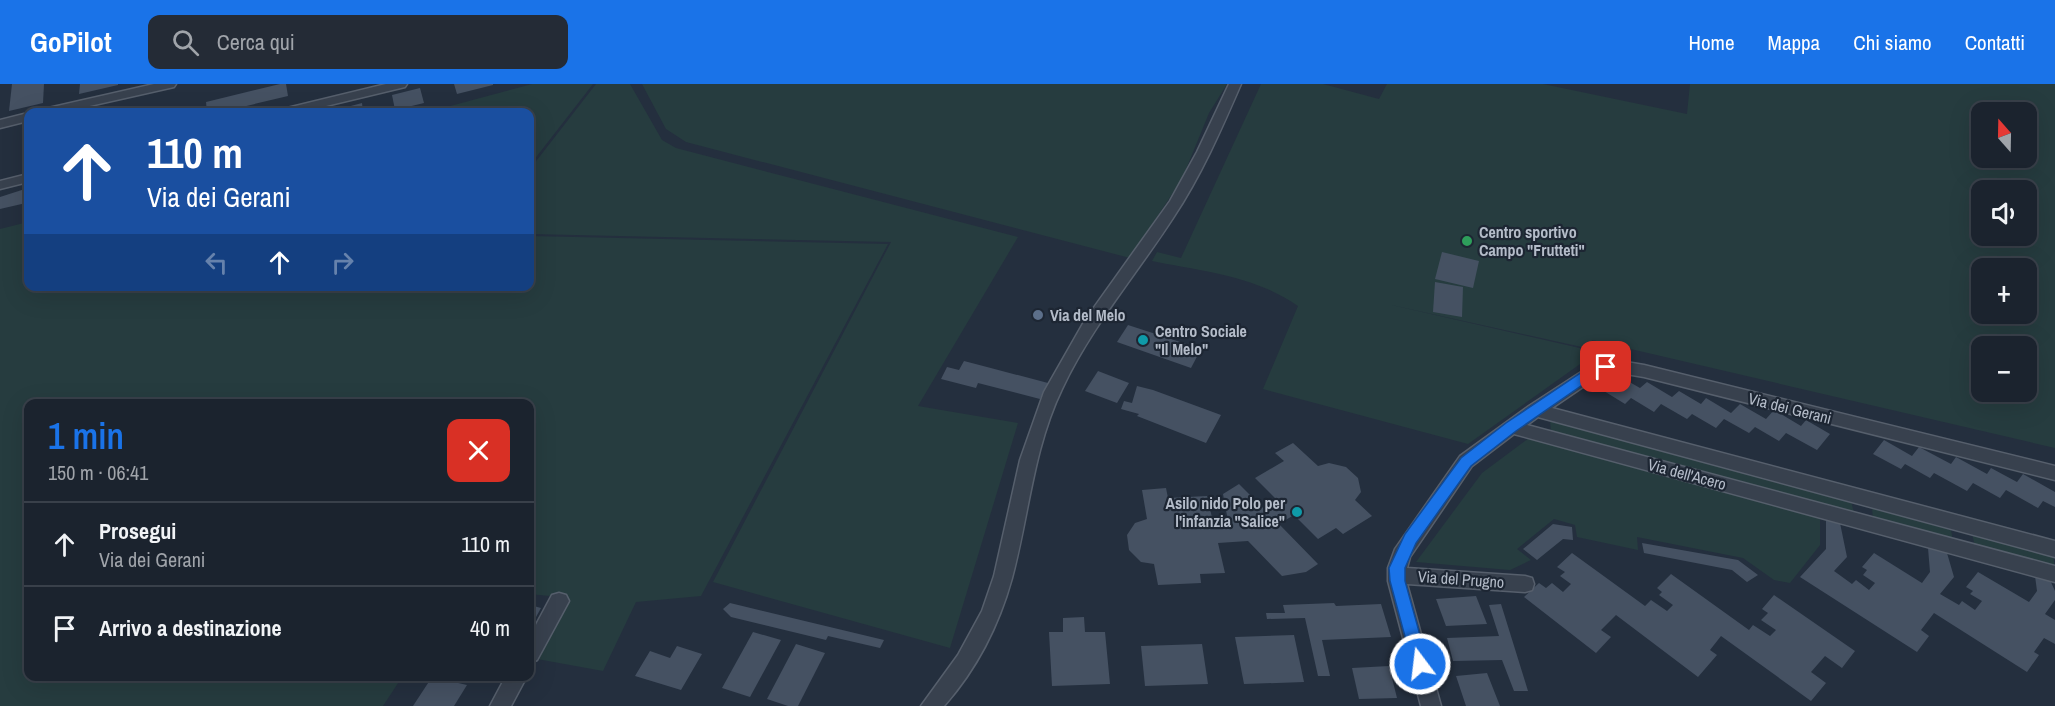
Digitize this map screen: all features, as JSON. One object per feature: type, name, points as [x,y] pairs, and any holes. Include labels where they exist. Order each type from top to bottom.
[{"type":"street","points":[[304,108],[401,84]]},
{"type":"street","points":[[931,706],[954,678],[971,651],[1002,578],[1029,455],[1052,391],[1091,325],[1168,216],[1185,187],[1235,84]]},
{"type":"street","points":[[66,108],[165,85]]},
{"type":"street","points":[[0,124],[24,118]]},
{"type":"street","points":[[3,184],[24,179]]},
{"type":"street","name":"Via dei Gerani","points":[[1397,575],[1397,568],[1406,546],[1466,462],[1535,410],[1593,371],[1606,367],[1623,367],[2055,473]]},
{"type":"street","name":"Via dell'Acero","points":[[1535,410],[2055,549]]},
{"type":"street","name":"Via dell'Acero","points":[[1511,427],[2055,574]]},
{"type":"street","points":[[1862,498],[1863,522]]},
{"type":"street","points":[[1961,524],[1964,549]]},
{"type":"street","points":[[1397,575],[1431,706]]},
{"type":"street","name":"Via del Prugno","points":[[1397,575],[1525,584]]},
{"type":"street","points":[[534,647],[560,601]]},
{"type":"street","points":[[500,706],[514,681]]},
{"type":"green space","points":[[532,84],[593,84],[534,160],[534,108],[443,108]]},
{"type":"green space","points":[[596,84],[630,84],[662,140],[676,148],[1018,237],[918,406],[1018,423],[950,648],[713,582],[891,242],[534,234],[534,164]]},
{"type":"green space","points":[[642,84],[1227,84],[1209,113],[1182,179],[1130,258],[686,142],[666,129]]},
{"type":"green space","points":[[1261,84],[1323,84],[1379,99],[1387,84],[1543,84],[1687,114],[1690,84],[2055,84],[2055,448],[1592,340],[1591,349],[1387,304],[1597,352],[1468,444],[1263,389],[1298,306],[1282,296],[1246,281],[1152,261],[1157,252],[1181,258]]},
{"type":"green space","points":[[24,223],[24,291],[534,291],[534,236],[888,244],[701,596],[636,602],[603,671],[537,659],[569,598],[534,594],[534,399],[24,399],[24,681],[399,681],[383,706],[0,706],[0,229]]},
{"type":"green space","points":[[1550,420],[1851,501],[1854,513],[1551,432]]},
{"type":"green space","points":[[1529,438],[1820,517],[1820,545],[1790,583],[1774,580],[1743,558],[1637,537],[1638,550],[1577,537],[1575,525],[1554,519],[1517,549],[1531,560],[1510,570],[1416,562],[1482,473]]},
{"type":"green space","points":[[1872,508],[1951,530],[1953,541],[1873,519]]},
{"type":"green space","points":[[1972,534],[2053,556],[2055,567],[1975,546]]},
{"type":"building","points":[[12,84],[44,84],[43,103],[9,111]]},
{"type":"building","points":[[80,84],[118,84],[118,85],[79,94]]},
{"type":"building","points":[[280,84],[286,84],[288,96],[238,108],[207,108],[206,102]]},
{"type":"building","points":[[454,84],[493,84],[493,85],[457,94]]},
{"type":"building","points":[[420,88],[424,103],[395,108],[392,95]]},
{"type":"building","points":[[362,103],[363,108],[343,108]]},
{"type":"building","points":[[24,189],[24,203],[0,209],[0,197]]},
{"type":"building","points":[[1442,252],[1479,261],[1473,288],[1435,279]]},
{"type":"building","points":[[1435,282],[1463,287],[1462,317],[1433,312]]},
{"type":"building","points":[[1128,325],[1201,349],[1191,368],[1117,342]]},
{"type":"building","points":[[964,361],[1048,383],[1040,399],[978,383],[976,388],[941,379],[947,367],[959,370]]},
{"type":"building","points":[[1098,371],[1129,383],[1117,403],[1085,391]]},
{"type":"building","points":[[1619,376],[1640,388],[1647,382],[1672,397],[1679,391],[1701,404],[1706,398],[1731,413],[1740,404],[1766,419],[1774,410],[1801,426],[1806,420],[1830,434],[1817,450],[1786,433],[1779,441],[1755,427],[1749,433],[1724,419],[1716,428],[1692,414],[1687,419],[1661,404],[1654,412],[1631,398],[1625,404],[1599,388]]},
{"type":"building","points":[[1137,386],[1221,415],[1206,443],[1137,416],[1139,414],[1121,409],[1124,401],[1132,403]]},
{"type":"building","points":[[1884,440],[1912,456],[1919,447],[1951,464],[1956,457],[1987,474],[1991,468],[2017,482],[2023,474],[2055,492],[2055,507],[2043,501],[2038,508],[2006,490],[2000,498],[1973,483],[1967,491],[1934,473],[1930,478],[1905,464],[1901,469],[1873,454]]},
{"type":"building","name":"Asilo nido Polo per l'infanzia \"Salice\"","points":[[1293,443],[1318,466],[1329,463],[1346,467],[1358,478],[1361,492],[1355,500],[1372,516],[1343,534],[1336,528],[1318,539],[1294,515],[1279,524],[1318,564],[1306,572],[1282,576],[1248,541],[1218,543],[1225,573],[1200,574],[1201,583],[1158,585],[1154,564],[1141,562],[1129,550],[1127,535],[1135,523],[1147,519],[1142,490],[1166,488],[1168,498],[1207,496],[1214,526],[1232,524],[1228,521],[1223,494],[1239,484],[1265,510],[1279,502],[1255,478],[1284,461],[1275,453]]},
{"type":"building","points":[[1826,520],[1840,523],[1847,557],[1834,571],[1852,584],[1856,580],[1869,590],[1875,583],[1863,575],[1867,570],[1862,567],[1874,553],[1922,583],[1930,572],[1928,548],[1947,553],[1954,577],[1940,594],[1959,605],[1962,601],[1975,610],[1982,601],[1970,594],[1973,591],[1966,587],[1978,572],[2029,602],[2037,591],[2035,576],[2050,580],[2055,591],[2055,600],[2045,614],[2055,620],[2055,644],[2044,638],[2034,652],[2039,655],[2027,672],[1934,613],[1921,630],[1929,636],[1917,652],[1800,577],[1826,549]]},
{"type":"building","points":[[1553,524],[1572,527],[1573,540],[1563,539],[1537,560],[1523,549]]},
{"type":"building","points":[[1642,543],[1738,560],[1758,575],[1747,582],[1732,570],[1644,553]]},
{"type":"building","points":[[1572,553],[1645,606],[1651,600],[1667,611],[1673,605],[1659,595],[1662,592],[1657,588],[1671,574],[1749,630],[1753,625],[1770,636],[1776,630],[1761,620],[1768,613],[1762,609],[1774,595],[1855,651],[1842,668],[1825,656],[1811,672],[1826,683],[1811,701],[1721,636],[1710,650],[1717,655],[1698,677],[1616,615],[1601,630],[1611,637],[1596,653],[1524,597],[1539,583],[1546,588],[1552,583],[1563,592],[1571,584],[1560,576],[1565,572],[1557,567]]},
{"type":"building","points":[[1476,596],[1487,624],[1446,626],[1436,599]]},
{"type":"building","points":[[730,603],[884,640],[880,648],[828,636],[826,640],[731,617],[723,609]]},
{"type":"building","points":[[1334,603],[1336,606],[1381,604],[1391,637],[1322,640],[1330,676],[1318,676],[1305,618],[1267,619],[1266,613],[1285,613],[1283,605]]},
{"type":"building","points":[[1501,604],[1528,691],[1514,691],[1502,660],[1453,661],[1447,638],[1499,636],[1489,605]]},
{"type":"building","points":[[534,606],[541,608],[534,621]]},
{"type":"building","points":[[1084,617],[1085,632],[1105,632],[1110,684],[1052,686],[1049,632],[1063,632],[1063,618]]},
{"type":"building","points":[[753,632],[781,640],[750,697],[722,688]]},
{"type":"building","points":[[1294,635],[1304,682],[1244,684],[1235,637]]},
{"type":"building","points":[[796,644],[825,653],[798,706],[788,706],[767,699]]},
{"type":"building","points":[[1202,644],[1208,684],[1145,686],[1141,646]]},
{"type":"building","points":[[677,646],[702,654],[681,690],[635,676],[650,651],[670,658]]},
{"type":"building","points":[[1389,666],[1397,698],[1359,699],[1352,668]]},
{"type":"building","points":[[1487,673],[1500,706],[1466,706],[1456,676]]},
{"type":"building","points":[[429,681],[450,681],[467,685],[454,706],[413,706]]},
{"type":"place","name":"Centro sportivo Campo \"Frutteti\"","points":[[1467,241]]},
{"type":"place","name":"Via del Melo","points":[[1038,315]]},
{"type":"place","name":"Centro Sociale \"Il Melo\"","points":[[1143,340]]},
{"type":"place","name":"Asilo nido Polo per l'infanzia \"Salice\"","points":[[1297,512]]},
{"type":"route","points":[[1420,664],[1397,581],[1397,568],[1411,539],[1466,462],[1511,427],[1593,371],[1606,367]]}]
